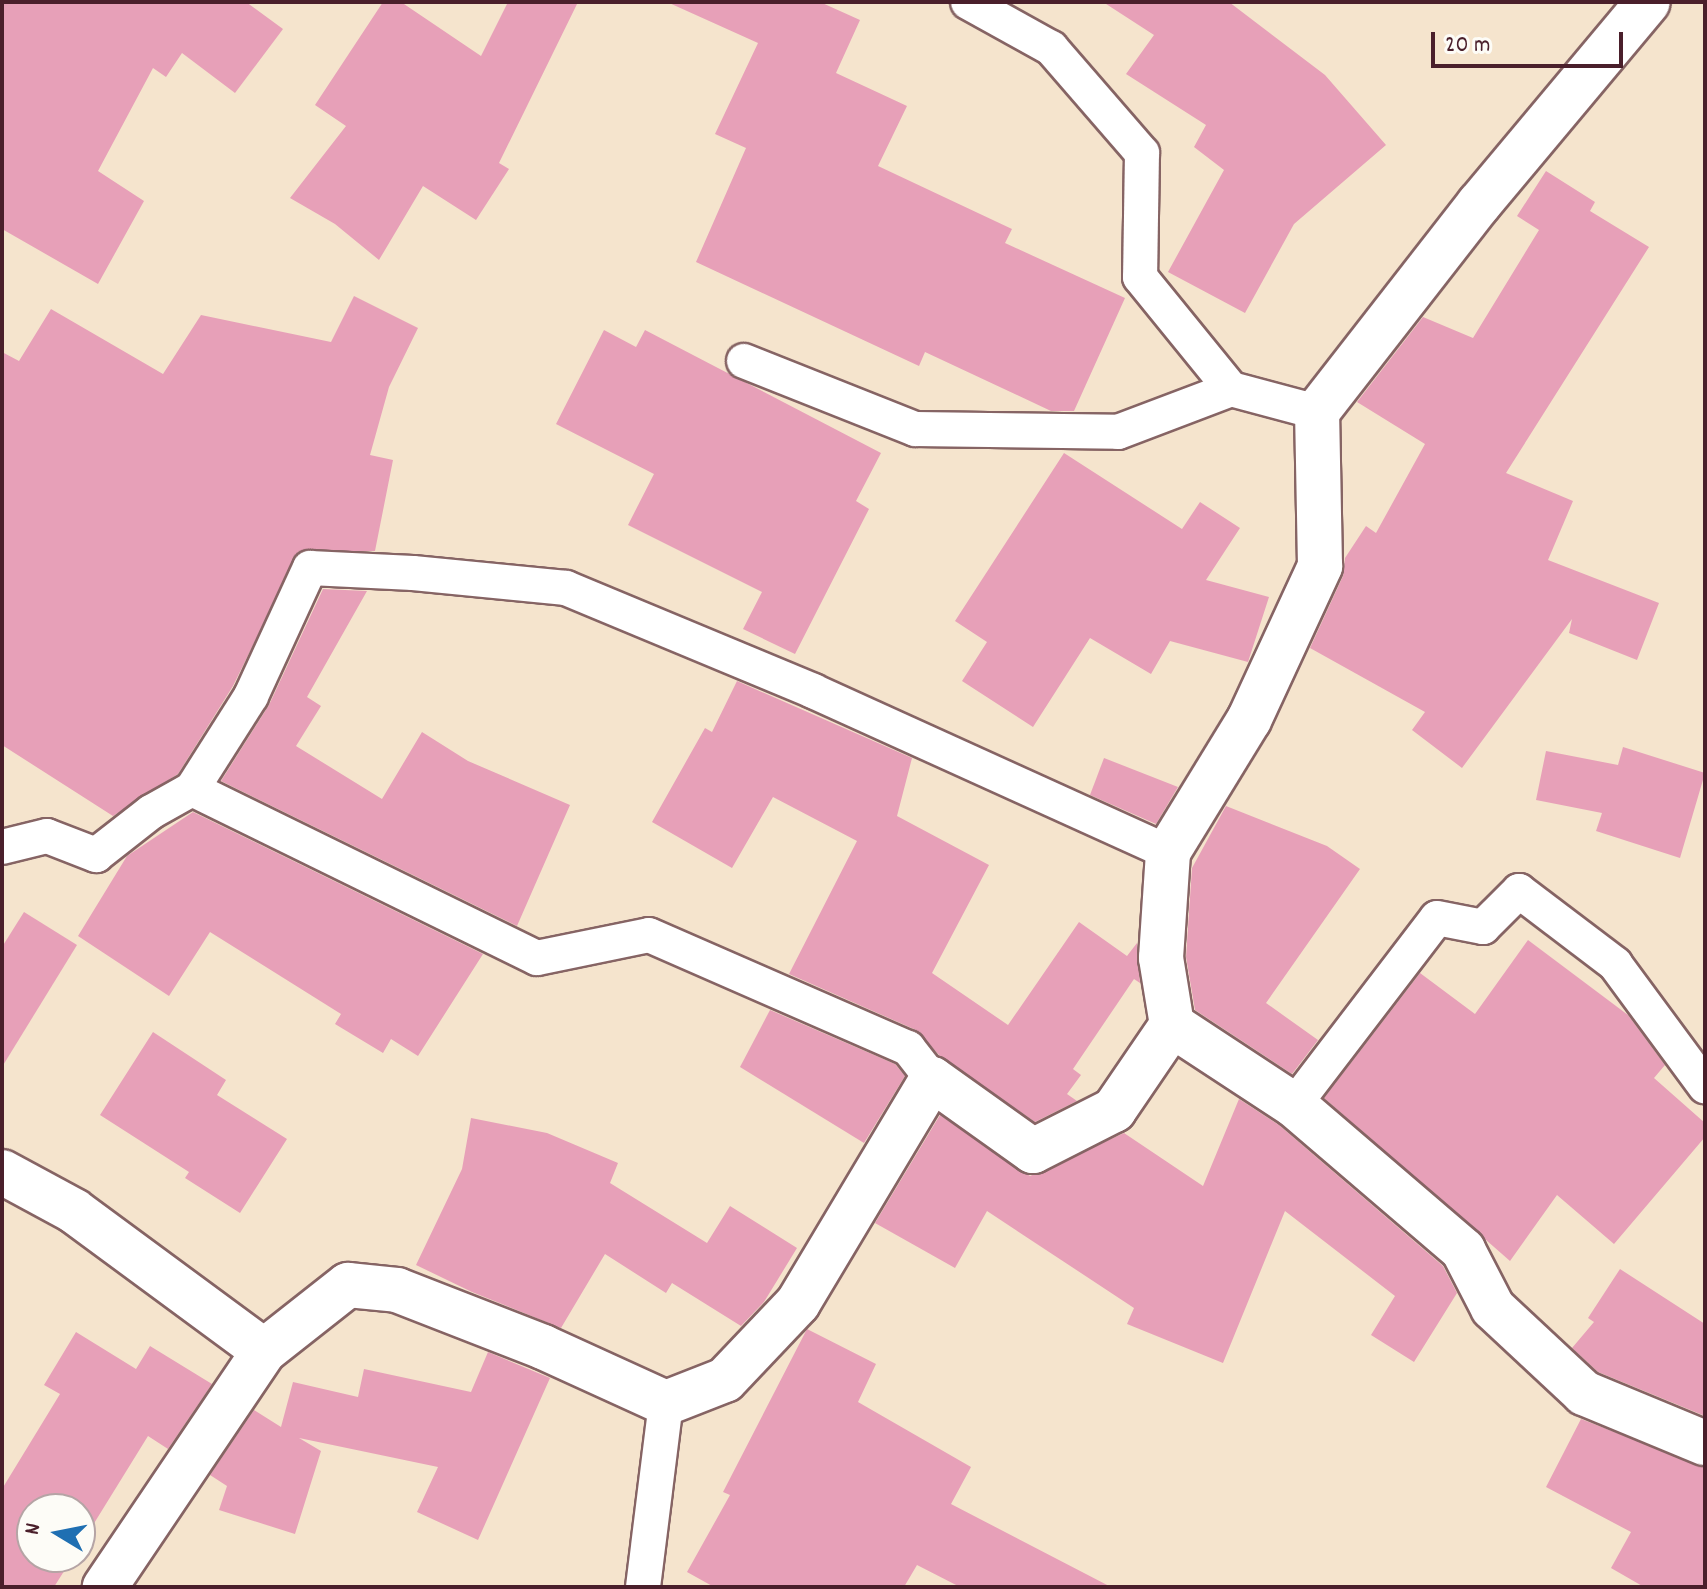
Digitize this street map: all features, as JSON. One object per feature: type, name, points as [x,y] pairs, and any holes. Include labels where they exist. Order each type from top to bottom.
[{"type":"street","points":[[105,1587],[264,1351],[348,1285],[397,1290],[543,1347],[666,1403],[725,1380],[798,1303],[932,1079],[1033,1151],[1114,1110],[1172,1025],[1161,958],[1168,852],[1249,720],[1320,566],[1317,412],[1479,204],[1648,2]]},
{"type":"street","points":[[1172,1025],[1294,1105],[1463,1250],[1493,1308],[1584,1393],[1705,1443]]},
{"type":"street","points":[[2,1172],[74,1211],[264,1351]]},
{"type":"lane","points":[[968,2],[1051,48],[1142,153],[1140,277],[1231,389]]},
{"type":"lane","points":[[744,361],[915,429],[1118,432],[1231,389],[1317,412]]},
{"type":"lane","points":[[2,847],[47,836],[96,855],[151,812],[192,789],[251,696],[310,568],[413,573],[566,588],[813,691],[1168,852]]},
{"type":"lane","points":[[192,789],[537,958],[649,935],[908,1048],[932,1079]]},
{"type":"lane","points":[[1294,1105],[1437,918],[1483,927],[1519,891],[1615,964],[1705,1086]]},
{"type":"lane","points":[[643,1587],[666,1403]]},
{"type":"building","points":[[2,2],[246,2],[283,29],[235,93],[182,53],[166,77],[153,68],[98,171],[144,201],[98,284],[2,229]]},
{"type":"building","points":[[383,2],[401,2],[481,56],[508,2],[578,2],[499,163],[509,169],[476,220],[423,186],[379,260],[335,224],[290,198],[346,126],[315,105]]},
{"type":"building","points":[[667,2],[820,2],[860,20],[836,73],[907,106],[878,166],[1012,229],[1005,243],[1125,298],[1074,411],[1051,411],[925,352],[919,366],[696,262],[746,148],[715,134],[758,43]]},
{"type":"building","points":[[1103,2],[1229,2],[1325,75],[1386,145],[1294,224],[1245,313],[1168,272],[1224,170],[1194,147],[1206,125],[1126,74],[1154,35]]},
{"type":"building","points":[[1546,171],[1595,202],[1590,211],[1649,247],[1506,473],[1573,501],[1548,560],[1659,603],[1637,660],[1569,633],[1572,619],[1462,768],[1412,730],[1425,712],[1310,648],[1343,576],[1345,558],[1366,526],[1376,533],[1425,444],[1357,402],[1423,317],[1473,338],[1539,230],[1517,216]]},
{"type":"building","points":[[354,296],[418,328],[389,387],[370,455],[393,460],[375,551],[299,551],[233,686],[178,774],[113,816],[2,745],[2,352],[19,361],[51,309],[163,374],[201,315],[331,342]]},
{"type":"building","points":[[604,330],[636,347],[645,330],[881,453],[856,501],[869,509],[795,654],[743,629],[762,592],[628,525],[654,474],[556,424]]},
{"type":"building","points":[[1064,453],[1182,529],[1200,502],[1240,528],[1206,580],[1269,597],[1248,662],[1170,641],[1151,674],[1090,638],[1033,727],[962,681],[987,642],[955,621]]},
{"type":"building","points":[[323,589],[367,591],[307,697],[321,706],[296,746],[382,799],[422,732],[468,761],[570,805],[517,926],[221,781],[269,705]]},
{"type":"building","points":[[737,681],[912,758],[897,816],[989,865],[932,973],[1008,1025],[1079,922],[1127,956],[1137,943],[1140,983],[1134,979],[1073,1069],[1081,1075],[1067,1094],[1077,1101],[1035,1122],[940,1056],[916,1030],[789,974],[857,841],[773,797],[732,868],[652,822],[705,728],[712,732]]},
{"type":"building","points":[[1623,747],[1705,773],[1680,858],[1596,831],[1602,813],[1536,800],[1546,751],[1618,765]]},
{"type":"building","points":[[1104,758],[1178,787],[1156,824],[1090,795]]},
{"type":"building","points":[[1226,806],[1327,846],[1360,869],[1266,1003],[1318,1040],[1292,1074],[1195,1010],[1186,957],[1192,868]]},
{"type":"building","points":[[193,812],[483,954],[418,1056],[391,1039],[383,1053],[335,1024],[341,1014],[210,932],[169,996],[78,936],[127,856]]},
{"type":"building","points":[[24,912],[77,945],[2,1067],[2,947]]},
{"type":"building","points":[[1528,940],[1628,1015],[1665,1065],[1654,1078],[1705,1123],[1705,1137],[1614,1244],[1557,1195],[1510,1261],[1324,1098],[1420,973],[1475,1014]]},
{"type":"building","points":[[770,1010],[895,1064],[905,1076],[864,1143],[740,1067]]},
{"type":"building","points":[[153,1032],[226,1080],[217,1095],[287,1139],[240,1213],[185,1178],[189,1172],[100,1115]]},
{"type":"building","points":[[1239,1099],[1279,1125],[1443,1266],[1457,1293],[1414,1362],[1371,1335],[1395,1296],[1285,1211],[1223,1363],[1127,1324],[1134,1308],[987,1211],[955,1268],[875,1223],[940,1115],[1030,1176],[1124,1133],[1203,1186]]},
{"type":"building","points":[[471,1118],[547,1133],[618,1163],[610,1183],[707,1243],[730,1206],[797,1248],[764,1302],[741,1326],[672,1283],[666,1293],[605,1254],[561,1328],[472,1292],[416,1265],[462,1169]]},
{"type":"building","points":[[1620,1269],[1705,1324],[1705,1416],[1598,1372],[1572,1348],[1594,1322],[1588,1318]]},
{"type":"building","points":[[807,1329],[876,1364],[858,1402],[971,1467],[951,1504],[1111,1587],[960,1587],[917,1565],[904,1587],[714,1587],[687,1572],[730,1495],[723,1492]]},
{"type":"building","points":[[76,1332],[136,1369],[150,1346],[212,1384],[168,1449],[148,1436],[96,1520],[96,1493],[16,1493],[16,1573],[63,1573],[54,1587],[2,1587],[2,1489],[60,1394],[44,1385]]},
{"type":"building","points":[[488,1352],[550,1378],[478,1540],[417,1512],[438,1467],[299,1438],[321,1451],[295,1534],[219,1510],[227,1486],[210,1475],[254,1410],[281,1427],[293,1382],[358,1397],[364,1369],[471,1392]]},
{"type":"building","points":[[1581,1419],[1705,1467],[1705,1587],[1644,1587],[1611,1568],[1631,1532],[1546,1487]]}]
